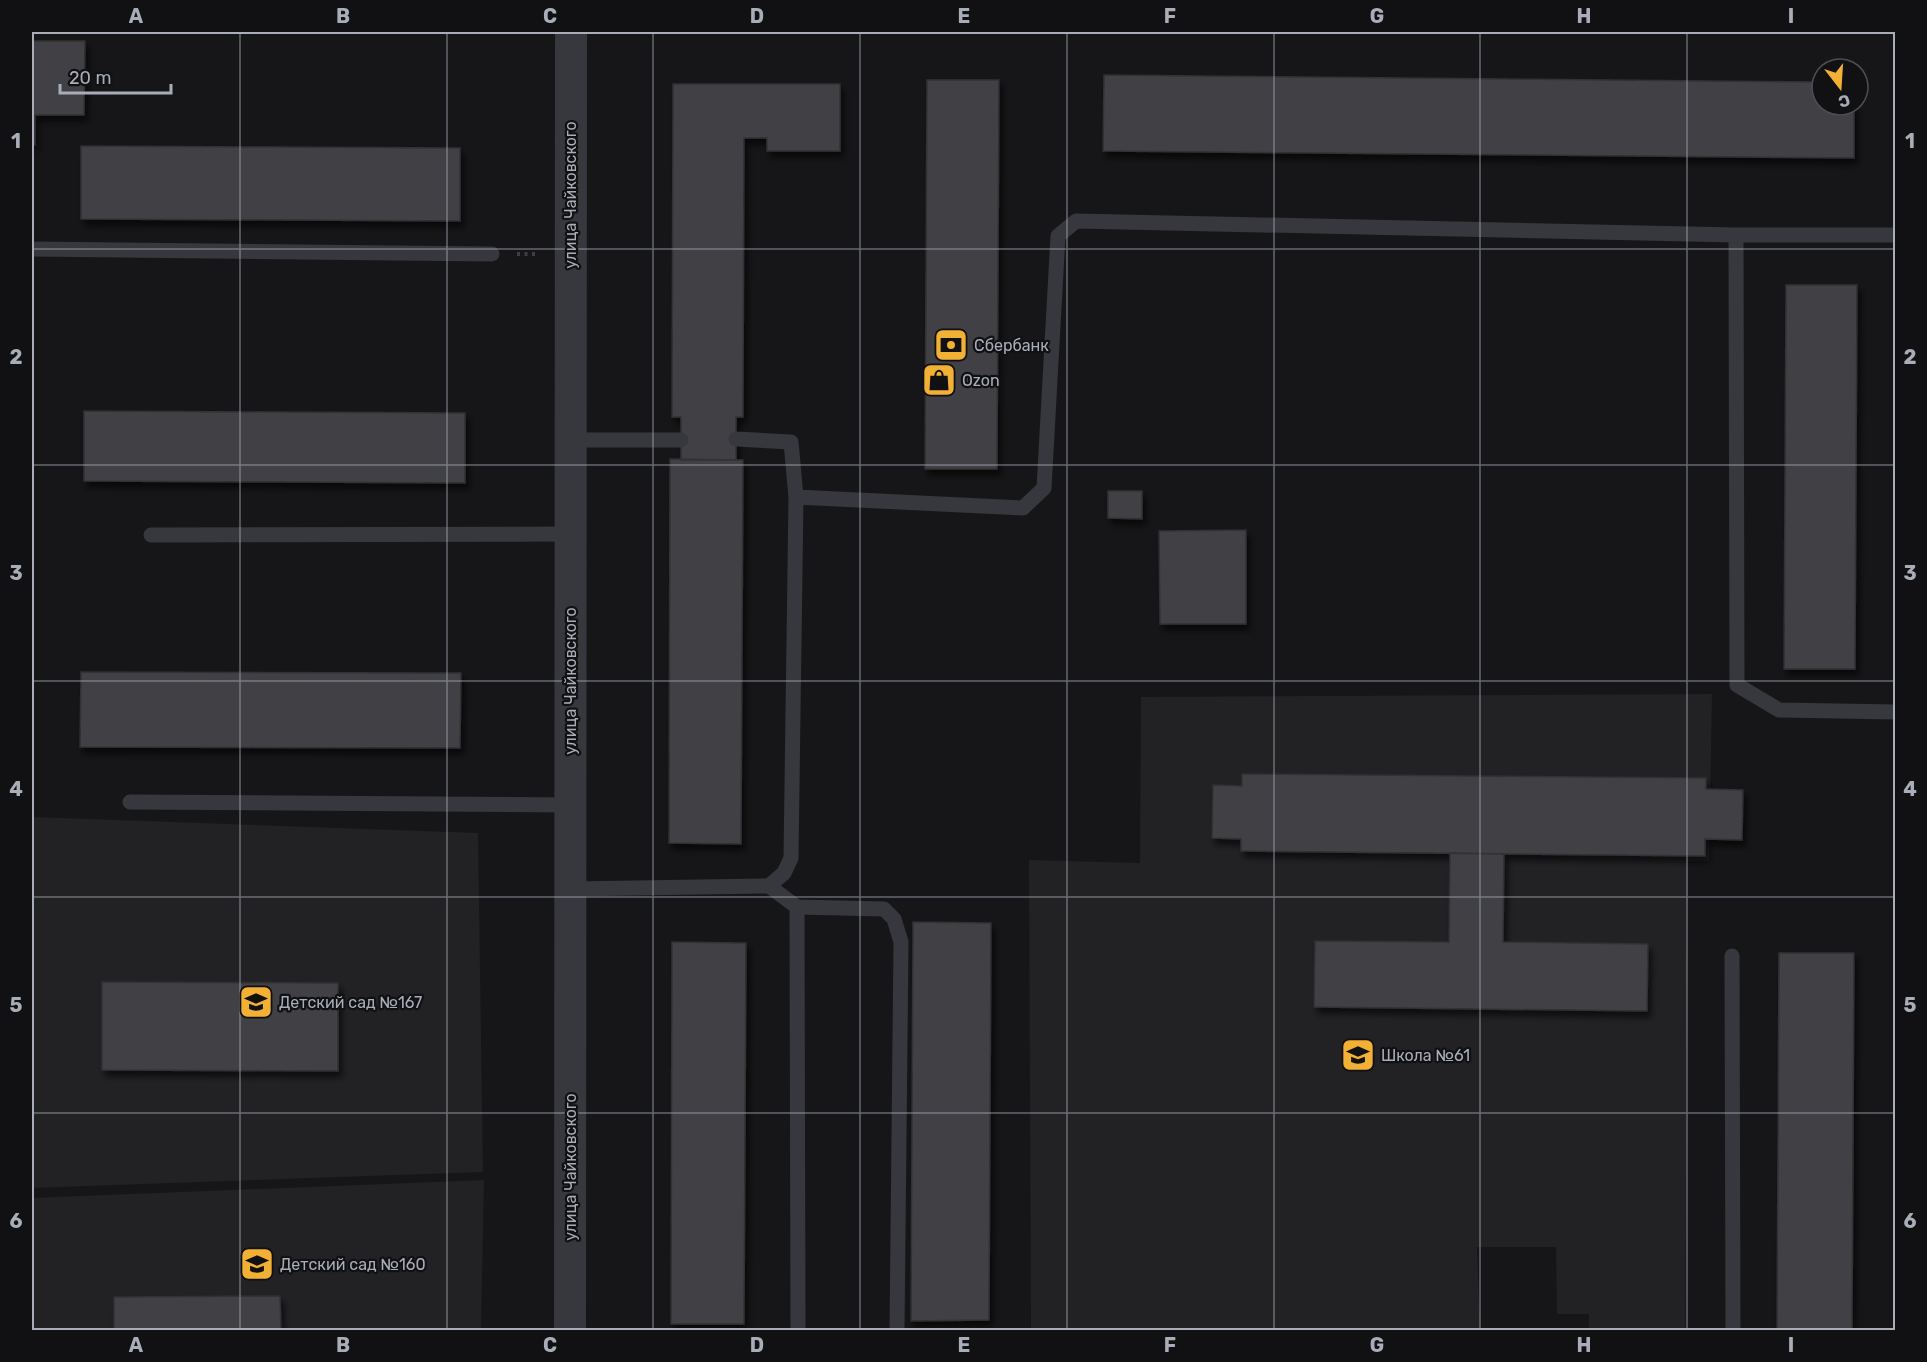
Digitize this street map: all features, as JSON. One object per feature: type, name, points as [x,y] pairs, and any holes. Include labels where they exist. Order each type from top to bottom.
[{"type":"street","name":"улица Чайковского","points":[[570,1330],[571,32]]},
{"type":"lane","points":[[796,497],[1023,508],[1044,488],[1059,236],[1076,221],[1736,236],[1896,235]]},
{"type":"lane","points":[[1736,236],[1737,685],[1779,710],[1896,712]]},
{"type":"lane","points":[[32,249],[492,254]]},
{"type":"lane","points":[[736,439],[791,442],[796,497],[791,858],[784,873],[770,886]]},
{"type":"lane","points":[[570,440],[681,440]]},
{"type":"lane","points":[[151,535],[570,534]]},
{"type":"lane","points":[[130,802],[569,805]]},
{"type":"lane","points":[[570,889],[770,886],[797,907],[884,909],[894,919],[901,942],[897,1330]]},
{"type":"lane","points":[[797,907],[798,1330]]},
{"type":"lane","points":[[1732,956],[1733,1330]]},
{"type":"path","points":[[492,254],[570,255]]},
{"type":"shaded area","name":"Школа №61","points":[[1712,694],[1709,861],[1688,861],[1685,1330],[1589,1330],[1589,1314],[1557,1314],[1556,1247],[1477,1247],[1480,1330],[1031,1330],[1029,860],[1140,863],[1141,697]]},
{"type":"shaded area","name":"Детский сад №167","points":[[32,817],[478,833],[483,1172],[32,1188]]},
{"type":"shaded area","name":"Детский сад №160","points":[[484,1180],[481,1330],[32,1330],[32,1198]]},
{"type":"building","points":[[32,41],[85,41],[84,115],[35,115],[35,145],[32,145]]},
{"type":"building","points":[[1104,75],[1810,82],[1810,117],[1854,117],[1854,158],[1103,151]]},
{"type":"building","points":[[927,80],[999,80],[997,469],[925,469]]},
{"type":"building","points":[[673,84],[840,84],[840,151],[767,151],[767,138],[744,138],[743,417],[736,417],[736,460],[681,460],[681,417],[672,417]]},
{"type":"building","points":[[81,146],[460,148],[460,221],[81,219]]},
{"type":"building","points":[[1786,285],[1857,285],[1855,669],[1784,669]]},
{"type":"building","points":[[84,411],[465,413],[465,483],[84,481]]},
{"type":"building","points":[[670,459],[743,460],[741,844],[669,843]]},
{"type":"building","points":[[1108,491],[1142,491],[1142,519],[1108,518]]},
{"type":"building","points":[[1246,530],[1246,624],[1160,624],[1159,531]]},
{"type":"building","points":[[81,672],[461,673],[460,748],[80,747]]},
{"type":"building","points":[[1242,774],[1706,778],[1706,789],[1743,790],[1742,840],[1705,839],[1705,856],[1241,851],[1241,839],[1212,838],[1213,785],[1242,786]]},
{"type":"building","points":[[1450,853],[1504,854],[1503,942],[1648,944],[1647,1011],[1314,1007],[1315,941],[1449,942]]},
{"type":"building","points":[[913,922],[991,923],[989,1320],[911,1321]]},
{"type":"building","points":[[672,942],[746,943],[744,1324],[671,1324]]},
{"type":"building","points":[[1779,953],[1854,953],[1852,1330],[1777,1330]]},
{"type":"building","points":[[102,982],[338,983],[338,1071],[102,1070]]},
{"type":"building","points":[[280,1296],[281,1330],[114,1330],[114,1297]]},
{"type":"place","name":"Сбербанк","points":[[951,345]]},
{"type":"place","name":"Ozon","points":[[939,380]]},
{"type":"place","name":"Детский сад №167","points":[[256,1002]]},
{"type":"place","name":"Школа №61","points":[[1358,1055]]},
{"type":"place","name":"Детский сад №160","points":[[257,1264]]}]
